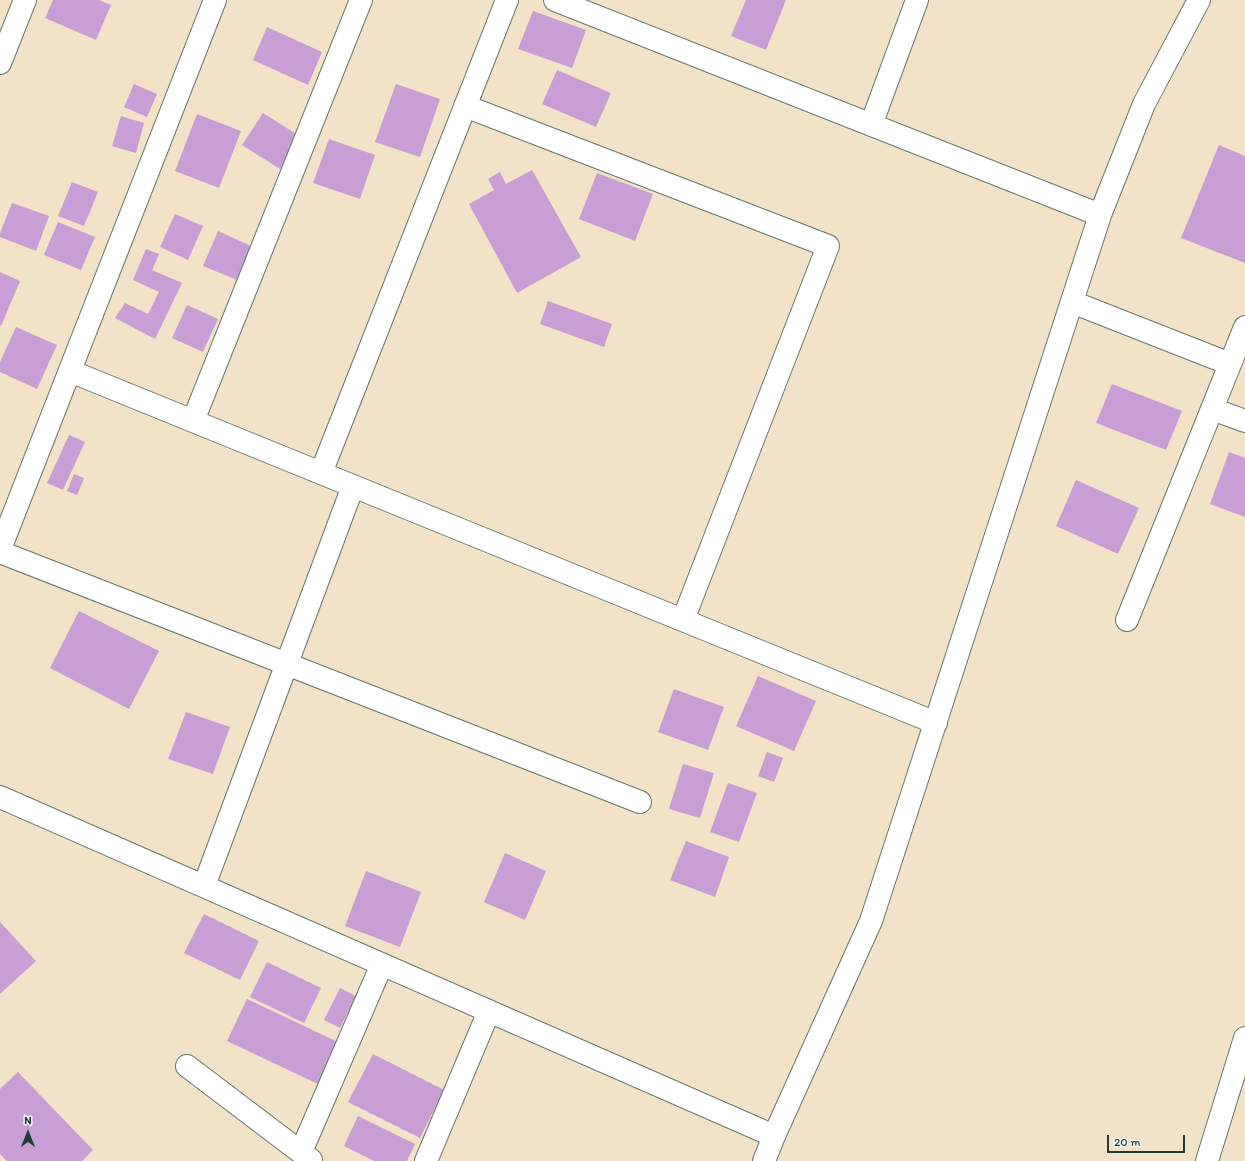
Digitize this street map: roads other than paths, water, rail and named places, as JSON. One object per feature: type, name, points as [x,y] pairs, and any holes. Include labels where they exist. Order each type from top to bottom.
[{"type":"street","points":[[0,63],[25,0]]},
{"type":"street","points":[[215,0],[0,551],[640,802]]},
{"type":"street","points":[[193,421],[361,0]]},
{"type":"street","points":[[321,473],[507,0]]},
{"type":"street","points":[[555,0],[584,5],[871,124],[1100,215]]},
{"type":"street","points":[[871,124],[918,0]]},
{"type":"street","points":[[764,1161],[871,921],[1100,215],[1144,104],[1199,0]]},
{"type":"street","points":[[465,106],[828,246],[683,620]]},
{"type":"street","points":[[1072,302],[1230,364]]},
{"type":"street","points":[[1127,620],[1245,327]]},
{"type":"street","points":[[70,371],[936,723]]},
{"type":"street","points":[[1212,409],[1245,420]]},
{"type":"street","points":[[204,886],[353,486]]},
{"type":"street","points":[[0,797],[774,1136]]},
{"type":"street","points":[[187,1066],[306,1157],[382,964]]},
{"type":"street","points":[[426,1161],[489,1012]]},
{"type":"street","points":[[1207,1161],[1245,1038]]}]
